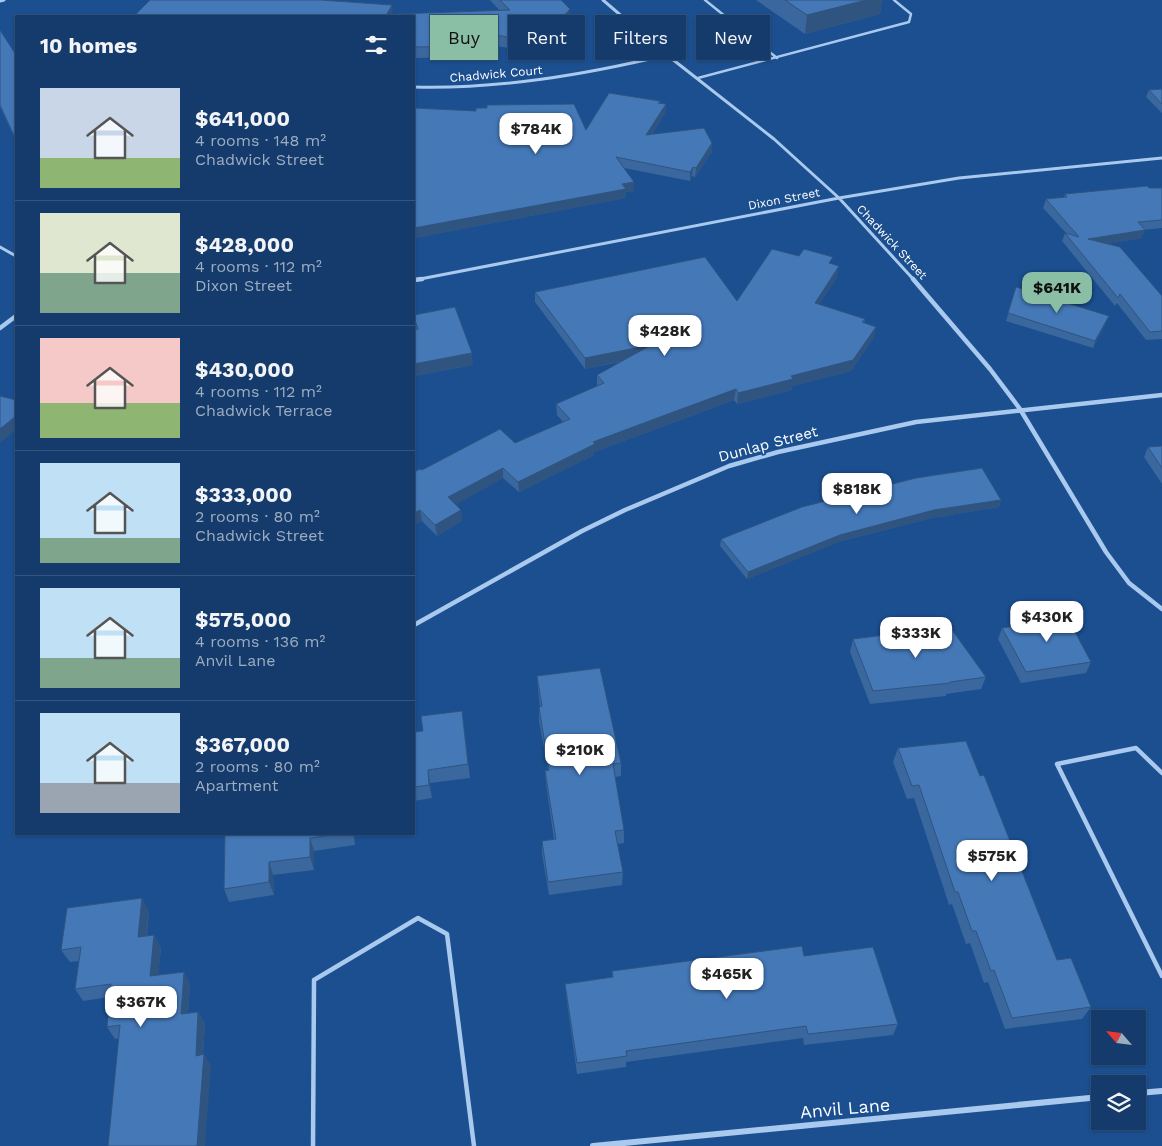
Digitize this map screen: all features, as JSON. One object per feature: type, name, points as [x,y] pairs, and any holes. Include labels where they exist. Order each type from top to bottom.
[{"type":"street","points":[[0,1],[4,0]]},
{"type":"street","name":"Chadwick Street","points":[[603,0],[620,15]]},
{"type":"street","name":"Chadwick Court","points":[[415,87],[445,89],[516,84],[605,70],[646,60]]},
{"type":"street","name":"Chadwick Street","points":[[674,60],[774,139],[839,198],[934,301],[1020,409],[1106,552],[1129,583],[1162,609]]},
{"type":"street","name":"Dixon Street","points":[[415,280],[839,198],[959,178],[1162,158]]},
{"type":"street","points":[[0,247],[15,255]]},
{"type":"street","points":[[0,328],[15,317]]},
{"type":"street","name":"Dunlap Street","points":[[415,623],[590,527],[624,510],[729,466],[778,452],[916,422],[1020,409],[1162,395]]},
{"type":"street","points":[[1146,1092],[1162,1091]]},
{"type":"street","name":"Anvil Lane","points":[[593,1146],[1091,1098]]},
{"type":"lane","points":[[705,0],[777,58]]},
{"type":"lane","points":[[698,78],[909,22],[911,14],[894,0]]},
{"type":"lane","points":[[1162,772],[1136,748],[1057,764],[1162,976]]},
{"type":"lane","points":[[313,1146],[314,980],[418,918],[448,934],[474,1146]]},
{"type":"building","points":[[150,0],[321,0],[392,5],[387,15],[135,15]]},
{"type":"building","points":[[500,0],[561,0],[570,9],[565,15],[508,15],[508,37],[498,35],[498,15],[430,15],[430,47],[415,47],[415,15],[395,14],[510,10]]},
{"type":"building","points":[[785,0],[866,0],[807,15]]},
{"type":"building","points":[[0,30],[15,53],[15,138],[0,105]]},
{"type":"building","points":[[1162,89],[1162,104],[1149,90]]},
{"type":"building","points":[[609,93],[660,101],[658,103],[666,104],[646,135],[704,128],[712,143],[696,168],[693,167],[690,172],[616,157],[634,182],[622,184],[626,189],[415,228],[415,108],[476,111],[476,108],[487,108],[487,105],[574,104],[586,130]]},
{"type":"building","points":[[1147,186],[1149,188],[1162,188],[1162,220],[1138,222],[1145,230],[1088,239],[1120,247],[1162,296],[1162,331],[1150,332],[1120,294],[1118,298],[1065,233],[1079,237],[1046,199],[1067,197],[1065,194]]},
{"type":"building","points":[[772,249],[799,256],[804,249],[833,257],[829,263],[839,266],[815,303],[865,319],[862,322],[876,327],[853,360],[791,376],[793,379],[738,393],[736,389],[593,442],[595,444],[518,482],[503,468],[448,497],[461,510],[435,525],[420,510],[415,512],[415,472],[422,470],[500,429],[515,443],[570,419],[556,404],[604,383],[597,375],[651,345],[585,358],[535,292],[705,257],[737,301]]},
{"type":"building","points":[[1016,287],[1109,316],[1095,341],[1008,313]]},
{"type":"building","points":[[455,307],[472,353],[415,364],[415,330],[418,329],[415,315]]},
{"type":"building","points":[[0,396],[15,400],[15,417],[0,429]]},
{"type":"building","points":[[1162,446],[1162,468],[1148,447]]},
{"type":"building","points":[[982,468],[1001,500],[934,510],[840,535],[748,572],[721,539],[802,507],[916,478]]},
{"type":"building","points":[[1065,613],[1091,662],[1026,672],[1002,628],[1029,624],[1026,618]]},
{"type":"building","points":[[950,627],[986,677],[950,683],[873,691],[853,639]]},
{"type":"building","points":[[600,668],[621,763],[613,764],[624,830],[615,831],[623,872],[548,882],[542,841],[556,839],[545,771],[549,770],[539,707],[542,706],[537,676]]},
{"type":"building","points":[[462,711],[468,764],[428,770],[429,785],[415,787],[415,732],[423,731],[421,716]]},
{"type":"building","points":[[966,741],[980,776],[984,775],[1057,960],[1071,958],[1091,1007],[1012,1018],[994,970],[991,971],[976,931],[972,931],[958,892],[955,892],[919,785],[912,786],[898,748]]},
{"type":"building","points":[[225,835],[332,835],[310,838],[310,857],[269,862],[269,882],[224,889]]},
{"type":"building","points":[[142,898],[138,937],[154,935],[150,976],[184,972],[181,1014],[198,1012],[196,1056],[204,1054],[197,1146],[108,1146],[120,1025],[107,1027],[111,984],[75,989],[81,947],[61,950],[67,908]]},
{"type":"building","points":[[802,946],[804,956],[873,947],[898,1024],[808,1034],[806,1026],[626,1051],[627,1056],[577,1063],[565,984],[613,977],[612,971]]}]
